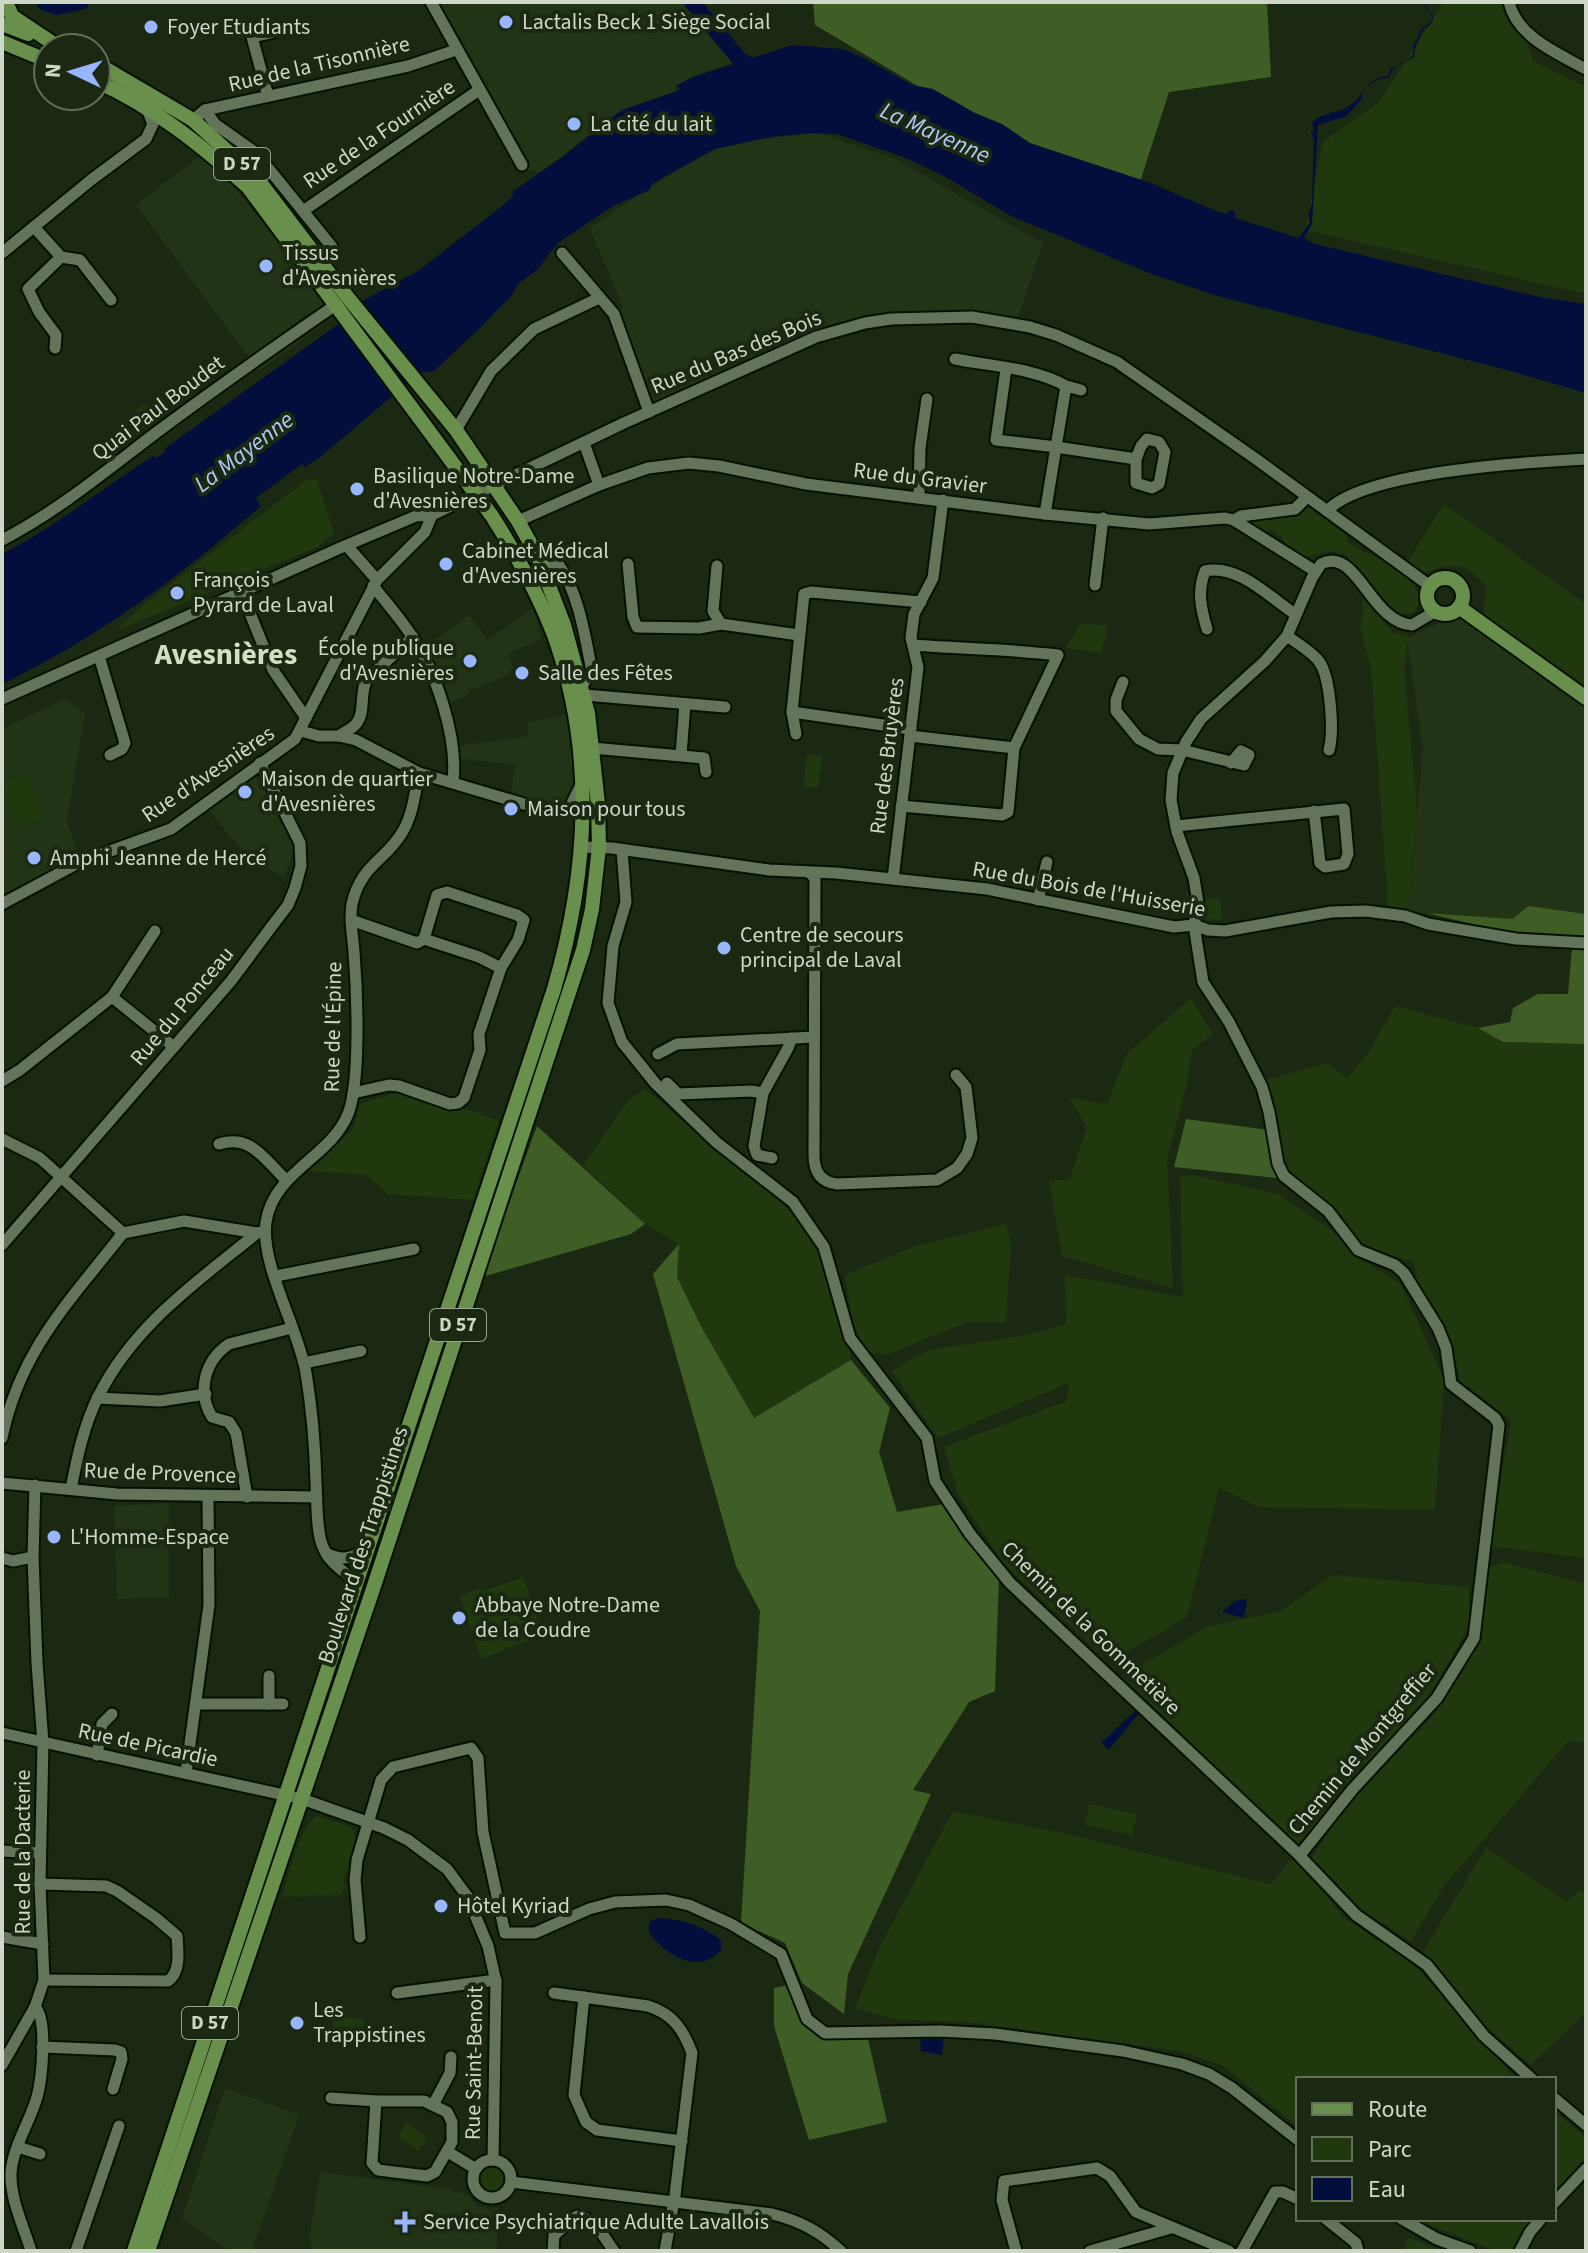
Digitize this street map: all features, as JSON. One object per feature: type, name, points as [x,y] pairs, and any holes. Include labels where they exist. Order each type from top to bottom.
[{"type":"main road","points":[[6,2],[12,16],[37,32]]},
{"type":"main road","points":[[2,24],[32,36]]},
{"type":"main road","points":[[2,40],[32,43]]},
{"type":"main road","points":[[2,40],[32,54]]},
{"type":"main road","name":"D 57","points":[[112,72],[193,120],[256,177],[343,302],[410,406],[476,493],[522,564],[554,635],[573,709],[582,783],[582,847]]},
{"type":"main road","name":"D 57","points":[[112,89],[146,106],[200,143],[248,187],[343,302],[456,430],[518,521],[541,564],[564,625],[583,690],[598,804],[599,847]]},
{"type":"main road","points":[[1444,578],[1456,581],[1463,596],[1459,607],[1446,614],[1436,611],[1429,602],[1430,586],[1444,578]]},
{"type":"main road","points":[[1459,607],[1586,698]]},
{"type":"main road","name":"Boulevard des Trappistines","points":[[134,2251],[554,989],[576,906],[582,847]]},
{"type":"main road","name":"Boulevard des Trappistines","points":[[148,2251],[569,996],[592,909],[599,847]]},
{"type":"street","points":[[431,2],[522,165]]},
{"type":"street","points":[[1509,2],[1512,16],[1527,32],[1546,47],[1586,69]]},
{"type":"street","points":[[268,96],[252,37],[283,30]]},
{"type":"street","name":"Rue de la Tisonnière","points":[[193,120],[205,110],[408,66],[456,50]]},
{"type":"street","name":"Rue de la Fournière","points":[[303,211],[479,90]]},
{"type":"street","points":[[2,253],[146,139],[153,124],[146,106]]},
{"type":"street","name":"Rue de la Fournière","points":[[205,110],[215,124],[256,153],[332,247]]},
{"type":"street","points":[[34,227],[61,257],[80,260],[111,300]]},
{"type":"street","points":[[562,253],[614,314],[649,412]]},
{"type":"street","points":[[55,348],[56,335],[39,312],[28,289],[61,257]]},
{"type":"street","points":[[456,430],[491,371],[534,329],[599,298]]},
{"type":"street","name":"Quai Paul Boudet","points":[[2,540],[26,528],[86,487],[224,382],[343,302]]},
{"type":"street","name":"Rue du Bas des Bois","points":[[2,699],[416,516],[432,515],[816,337],[891,319],[972,317],[1030,327],[1070,340],[1117,362],[1430,586]]},
{"type":"street","points":[[955,359],[1057,381],[1081,390]]},
{"type":"street","points":[[1006,369],[996,440],[1136,459]]},
{"type":"street","points":[[1045,514],[1066,386]]},
{"type":"street","points":[[919,496],[920,448],[927,399]]},
{"type":"street","points":[[584,443],[599,485]]},
{"type":"street","points":[[1327,511],[1354,495],[1425,475],[1586,459]]},
{"type":"street","name":"Rue du Gravier","points":[[518,521],[599,485],[648,468],[689,463],[806,484],[1149,524],[1213,518],[1234,520],[1241,516],[1295,509],[1307,497]]},
{"type":"street","name":"Rue des Bruyères","points":[[893,879],[918,667],[911,638],[914,614],[933,578],[943,500]]},
{"type":"street","points":[[432,515],[425,532],[375,583],[301,731],[356,740],[419,773],[556,811],[570,807],[582,783]]},
{"type":"street","points":[[1095,585],[1103,518]]},
{"type":"street","points":[[1234,520],[1315,571]]},
{"type":"street","points":[[347,546],[413,637],[438,691],[452,735],[453,781]]},
{"type":"street","points":[[1194,925],[1198,903],[1194,878],[1176,826],[1171,787],[1182,750],[1201,719],[1265,661],[1287,636],[1315,571],[1327,560],[1346,564],[1381,609],[1396,622],[1412,625],[1436,611]]},
{"type":"street","points":[[628,564],[633,617],[637,627],[699,628],[721,624],[799,635]]},
{"type":"street","points":[[717,566],[713,611],[721,624]]},
{"type":"street","points":[[1207,629],[1201,608],[1200,585],[1205,571],[1219,568],[1232,571],[1295,614]]},
{"type":"street","points":[[241,591],[273,670],[306,718]]},
{"type":"street","points":[[796,734],[792,712],[804,594],[921,602]]},
{"type":"street","points":[[1287,636],[1319,660],[1325,672],[1333,738],[1329,750]]},
{"type":"street","points":[[339,736],[359,719],[362,687],[367,679],[413,637]]},
{"type":"street","points":[[901,806],[1002,815],[1008,812],[1014,748],[1058,655],[997,648],[914,645]]},
{"type":"street","points":[[99,656],[125,738],[124,747],[110,755]]},
{"type":"street","points":[[1123,682],[1116,700],[1116,711],[1139,739],[1158,749],[1182,750],[1231,763]]},
{"type":"street","points":[[583,690],[725,707]]},
{"type":"street","points":[[681,755],[685,704]]},
{"type":"street","points":[[792,712],[1014,748]]},
{"type":"street","name":"Rue d'Avesnières","points":[[2,904],[80,862],[171,829],[295,739],[301,731]]},
{"type":"street","points":[[592,748],[704,758],[706,772]]},
{"type":"street","name":"Rue du Ponceau","points":[[2,1245],[174,1047],[288,905],[301,866],[300,843],[260,763]]},
{"type":"street","name":"Rue de l'Épine","points":[[261,1232],[271,1205],[286,1180],[339,1131],[349,1113],[353,1093],[356,992],[351,920],[353,901],[371,864],[394,845],[404,831],[410,818],[419,773]]},
{"type":"street","points":[[1176,826],[1314,811],[1344,809],[1348,854],[1344,864],[1325,867],[1320,863],[1314,811]]},
{"type":"street","name":"Rue du Bois de l'Huisserie","points":[[582,847],[987,889],[1174,927],[1194,925],[1225,931],[1331,912],[1366,911],[1516,939],[1586,943]]},
{"type":"street","name":"Chemin de la Gommetière","points":[[622,850],[626,902],[613,946],[608,1003],[622,1042],[655,1083],[716,1142],[793,1202],[824,1247],[850,1338],[927,1438],[935,1481],[970,1534],[1010,1583],[1300,1855],[1356,1915],[1427,1965],[1484,2036],[1530,2077]]},
{"type":"street","points":[[1038,900],[1047,862]]},
{"type":"street","points":[[810,873],[815,878],[814,1165],[818,1174],[830,1183],[937,1180],[957,1168],[967,1154],[972,1138],[966,1087],[956,1075]]},
{"type":"street","points":[[351,920],[417,943],[424,939],[437,895],[447,892],[524,920],[501,968],[479,1034],[480,1050],[464,1098],[450,1104],[389,1085],[353,1093]]},
{"type":"street","name":"Chemin de Montgreffier","points":[[1194,925],[1203,982],[1229,1022],[1262,1087],[1275,1155],[1284,1176],[1328,1211],[1358,1250],[1395,1265],[1404,1273],[1438,1328],[1446,1348],[1451,1384],[1495,1418],[1499,1425],[1474,1638],[1437,1698],[1352,1790],[1300,1855]]},
{"type":"street","points":[[2,1081],[112,997],[155,931]]},
{"type":"street","points":[[424,939],[479,957],[501,968]]},
{"type":"street","points":[[112,997],[174,1047]]},
{"type":"street","points":[[658,1054],[677,1044],[814,1037]]},
{"type":"street","points":[[772,1158],[757,1155],[754,1146],[763,1093],[792,1038]]},
{"type":"street","points":[[667,1083],[678,1094],[763,1093]]},
{"type":"street","points":[[2,1139],[40,1158],[123,1233]]},
{"type":"street","points":[[219,1144],[245,1141],[286,1180]]},
{"type":"street","points":[[2,1438],[12,1401],[29,1359],[53,1320],[123,1233],[184,1221],[261,1232]]},
{"type":"street","points":[[261,1232],[304,1363],[314,1440],[321,1546],[331,1561],[356,1582]]},
{"type":"street","points":[[71,1489],[78,1453],[97,1398],[133,1342],[173,1301],[261,1232]]},
{"type":"street","points":[[276,1276],[414,1249]]},
{"type":"street","points":[[247,1497],[236,1433],[229,1422],[212,1417],[203,1380],[220,1350],[229,1344],[292,1328]]},
{"type":"street","points":[[304,1363],[361,1351]]},
{"type":"street","points":[[97,1398],[160,1401],[206,1394]]},
{"type":"street","name":"Rue de Provence","points":[[2,1483],[117,1494],[317,1497]]},
{"type":"street","name":"Rue de la Dacterie","points":[[2,2065],[35,2007],[44,1980],[40,1884],[43,1743],[33,1557],[35,1485]]},
{"type":"street","points":[[186,1773],[209,1605],[208,1496]]},
{"type":"street","points":[[326,1552],[335,1557],[353,1557],[367,1548]]},
{"type":"street","points":[[2,1558],[13,1561],[33,1557]]},
{"type":"street","points":[[269,1676],[269,1704]]},
{"type":"street","points":[[196,1704],[283,1704]]},
{"type":"street","points":[[97,1755],[102,1724],[112,1714]]},
{"type":"street","name":"Rue de Picardie","points":[[2,1733],[286,1795]]},
{"type":"street","points":[[360,1937],[355,1880],[357,1860],[381,1780],[393,1767],[471,1748],[478,1758],[483,1832],[505,1933],[535,1933],[589,1909],[615,1902],[666,1900],[689,1905],[731,1924],[781,1954],[807,2019],[825,2033],[940,2031],[995,2034],[1123,2051],[1182,2064],[1209,2074],[1232,2088],[1296,2138]]},
{"type":"street","name":"Rue Saint-Benoit","points":[[286,1795],[368,1821],[408,1840],[447,1869],[467,1896],[488,1946],[496,1980],[493,2160]]},
{"type":"street","points":[[2,1851],[40,1853]]},
{"type":"street","points":[[40,1884],[106,1886],[156,1918],[177,1936],[177,1969],[168,1981],[44,1980]]},
{"type":"street","points":[[2,1937],[43,1944]]},
{"type":"street","points":[[397,1993],[496,1980]]},
{"type":"street","points":[[554,1993],[648,2006],[663,2011],[675,2020],[686,2036],[692,2053],[665,2251]]},
{"type":"street","points":[[584,1997],[574,2095],[586,2122],[597,2130],[682,2141]]},
{"type":"street","points":[[31,2251],[11,2176],[18,2147],[39,2093],[42,2047],[40,2012],[35,2007]]},
{"type":"street","points":[[42,2047],[121,2052],[122,2059],[113,2089]]},
{"type":"street","points":[[433,2105],[450,2073],[451,2057]]},
{"type":"street","points":[[331,2098],[424,2101],[447,2112],[452,2122],[452,2142],[435,2172],[427,2176],[378,2170],[372,2163],[376,2101]]},
{"type":"street","points":[[1556,2100],[1586,2125]]},
{"type":"street","points":[[76,2251],[119,2126]]},
{"type":"street","points":[[18,2147],[40,2154]]},
{"type":"street","points":[[448,2152],[476,2169]]},
{"type":"street","points":[[493,2160],[506,2166],[511,2182],[500,2196],[484,2196],[474,2184],[476,2169],[493,2160]]},
{"type":"street","points":[[1016,2251],[1002,2190],[1004,2181],[1097,2168],[1110,2176],[1136,2212],[1229,2251]]},
{"type":"street","points":[[1556,2201],[1586,2169]]},
{"type":"street","points":[[511,2182],[795,2219],[817,2231],[841,2251]]},
{"type":"street","points":[[1242,2251],[1275,2192],[1296,2198]]},
{"type":"street","points":[[553,2251],[554,2235],[577,2216],[591,2222],[614,2251]]},
{"type":"street","points":[[1328,2221],[1356,2243],[1358,2251]]},
{"type":"street","points":[[1406,2221],[1437,2239],[1470,2251]]},
{"type":"street","points":[[1520,2251],[1539,2221]]},
{"type":"street","points":[[1090,2251],[1171,2228]]},
{"type":"shaded area","points":[[431,2],[692,2],[740,60],[693,76],[676,86],[675,92],[622,110],[540,173],[525,170]]},
{"type":"shaded area","points":[[819,133],[895,159],[1043,243],[1017,320],[944,316],[814,331],[650,406],[617,311],[623,307],[590,228],[715,144]]},
{"type":"shaded area","points":[[200,156],[233,186],[291,256],[333,317],[259,371],[136,205]]},
{"type":"shaded area","name":"École publique d'Avesnières","points":[[533,608],[542,639],[509,653],[513,669],[509,671],[510,675],[470,690],[466,696],[447,703],[425,648],[469,615],[488,640]]},
{"type":"shaded area","points":[[1467,619],[1586,707],[1586,914],[1528,906],[1513,919],[1408,910],[1423,750],[1407,638],[1444,621]]},
{"type":"shaded area","points":[[65,699],[85,713],[67,821],[78,857],[2,896],[2,729]]},
{"type":"shaded area","points":[[566,715],[574,750],[574,786],[567,804],[556,807],[511,794],[515,764],[459,759],[458,746],[529,736],[527,722]]},
{"type":"shaded area","points":[[252,777],[263,780],[295,847],[284,878],[254,859],[235,842],[208,809]]},
{"type":"shaded area","points":[[169,1503],[169,1597],[117,1599],[114,1506]]},
{"type":"shaded area","points":[[225,2088],[299,2115],[252,2251],[225,2248],[182,2219]]},
{"type":"shaded area","name":"Service Psychiatrique Adulte Lavallois","points":[[320,2172],[451,2189],[466,2193],[463,2196],[468,2196],[477,2206],[499,2207],[497,2251],[312,2251],[310,2235]]},
{"type":"green space","points":[[813,2],[1267,2],[1271,77],[1169,92],[1138,188],[1014,143],[815,25]]},
{"type":"green space","points":[[1444,2],[1513,2],[1533,61],[1586,87],[1586,294],[1305,230],[1323,142],[1379,102]]},
{"type":"green space","points":[[157,405],[153,422],[133,435],[130,416],[141,406]]},
{"type":"green space","points":[[308,479],[317,480],[334,533],[319,546],[118,628],[142,606]]},
{"type":"green space","points":[[1444,504],[1586,604],[1586,693],[1482,618],[1487,588],[1472,572],[1451,566],[1422,573],[1408,561]]},
{"type":"green space","points":[[1309,508],[1346,535],[1348,542],[1408,579],[1418,595],[1418,604],[1413,613],[1399,614],[1391,609],[1346,555],[1328,551],[1305,557],[1285,548],[1282,537],[1272,530],[1260,532],[1248,522],[1298,515]]},
{"type":"green space","points":[[1363,599],[1394,633],[1408,636],[1404,670],[1417,811],[1408,910],[1388,907],[1371,668],[1361,631]]},
{"type":"green space","points":[[1081,623],[1108,626],[1101,653],[1066,648]]},
{"type":"green space","points":[[807,754],[822,756],[818,788],[803,786]]},
{"type":"green space","points":[[27,773],[45,818],[21,828],[2,784]]},
{"type":"green space","points":[[1220,898],[1222,919],[1202,920],[1201,900]]},
{"type":"green space","points":[[1528,906],[1586,914],[1586,1044],[1503,1042],[1478,1028],[1510,1022],[1513,1008],[1538,994],[1568,994],[1573,936],[1511,933],[1426,913],[1513,919]]},
{"type":"green space","points":[[1191,998],[1213,1034],[1192,1049],[1186,1087],[1167,1160],[1173,1288],[1062,1256],[1049,1181],[1070,1179],[1087,1127],[1069,1098],[1107,1104],[1127,1054]]},
{"type":"green space","points":[[1395,1006],[1478,1028],[1503,1042],[1586,1044],[1586,1558],[1490,1546],[1511,1420],[1460,1381],[1451,1339],[1418,1289],[1414,1261],[1379,1254],[1352,1237],[1334,1209],[1283,1166],[1263,1081],[1327,1063],[1347,1078],[1368,1053]]},
{"type":"green space","points":[[645,1089],[785,1206],[839,1269],[851,1360],[754,1418],[702,1328],[677,1277],[679,1244],[645,1224],[583,1165],[627,1102]]},
{"type":"green space","points":[[398,1092],[455,1110],[468,1109],[499,1121],[473,1200],[388,1194],[367,1175],[310,1171],[353,1129],[360,1104]]},
{"type":"green space","points":[[1186,1119],[1269,1130],[1277,1178],[1174,1167]]},
{"type":"green space","points":[[537,1126],[645,1224],[631,1234],[482,1277]]},
{"type":"green space","points":[[1194,1175],[1278,1194],[1331,1230],[1360,1258],[1401,1285],[1444,1379],[1435,1510],[1258,1507],[1219,1488],[1187,1617],[1115,1659],[1099,1652],[1003,1563],[959,1496],[944,1447],[1067,1401],[1069,1383],[938,1438],[892,1371],[928,1350],[1022,1336],[1066,1324],[1065,1275],[1183,1297],[1180,1176]]},
{"type":"green space","points":[[1006,1224],[1011,1242],[1006,1323],[967,1322],[889,1354],[868,1353],[853,1325],[845,1275],[916,1246]]},
{"type":"green space","points":[[679,1244],[677,1277],[702,1328],[754,1418],[851,1360],[890,1408],[879,1452],[897,1512],[944,1504],[999,1576],[995,1691],[969,1702],[913,1790],[931,1794],[848,1974],[844,2014],[802,1983],[785,1943],[741,1923],[760,1611],[736,1566],[653,1274]]},
{"type":"green space","points":[[1503,1562],[1586,1584],[1586,1743],[1569,1741],[1563,1747],[1443,1887],[1411,1941],[1360,1909],[1311,1858],[1352,1799],[1430,1719],[1479,1638],[1489,1567]]},
{"type":"green space","points":[[1333,1575],[1469,1587],[1469,1626],[1430,1694],[1296,1846],[1129,1682],[1136,1668],[1207,1627],[1280,1611]]},
{"type":"green space","points":[[523,1577],[543,1635],[481,1659],[460,1596],[480,1588],[482,1592]]},
{"type":"green space","points":[[1089,1804],[1137,1814],[1132,1835],[1085,1825]]},
{"type":"green space","points":[[953,1811],[1063,1833],[1271,1884],[1296,1852],[1342,1916],[1414,1965],[1514,2077],[1296,2077],[1296,2125],[1222,2065],[1179,2051],[966,2022],[893,2019],[855,2008],[880,1946]]},
{"type":"green space","points":[[317,1816],[351,1827],[354,1849],[350,1873],[345,1873],[344,1883],[347,1884],[341,1895],[282,1897],[299,1842]]},
{"type":"green space","points":[[1486,1848],[1567,1902],[1579,1890],[1586,1894],[1586,2012],[1531,2065],[1482,2023],[1422,1953]]},
{"type":"green space","points":[[788,1985],[824,2037],[868,2039],[887,2122],[809,2140],[774,2026],[774,1988]]},
{"type":"green space","points":[[335,2015],[364,2020],[361,2037],[332,2032]]},
{"type":"green space","points":[[1556,2113],[1586,2138],[1585,2156],[1556,2192]]},
{"type":"green space","points":[[406,2123],[425,2135],[426,2141],[418,2151],[398,2137]]},
{"type":"green space","points":[[492,2166],[501,2170],[505,2179],[501,2188],[492,2192],[483,2188],[479,2179],[483,2170]]},
{"type":"green space","points":[[1420,2221],[1533,2221],[1510,2251],[1496,2251]]},
{"type":"green space","points":[[1408,2237],[1443,2251],[1404,2251]]},
{"type":"water","points":[[1427,2],[1426,8],[1433,16],[1432,22],[1424,28],[1414,57],[1404,63],[1413,55],[1422,28],[1432,21],[1432,16],[1424,7]]},
{"type":"water","name":"La Mayenne","points":[[792,45],[843,49],[912,85],[933,89],[975,113],[1002,124],[1030,143],[1151,183],[1218,212],[1226,214],[1232,210],[1235,218],[1299,238],[1310,222],[1312,123],[1347,107],[1364,90],[1361,100],[1347,116],[1318,125],[1312,224],[1304,238],[1315,244],[1540,297],[1586,304],[1586,393],[1221,297],[1149,273],[1009,215],[944,176],[906,158],[837,134],[771,137],[715,149],[652,184],[650,190],[613,206],[558,243],[537,270],[518,284],[513,294],[434,371],[420,373],[320,457],[305,467],[302,464],[256,498],[261,506],[201,557],[105,626],[2,684],[2,554],[60,520],[153,456],[157,458],[165,452],[164,449],[337,325],[364,300],[418,271],[502,206],[514,195],[512,192],[622,110],[677,91],[680,89],[676,86],[693,77]]},
{"type":"water","points":[[1247,1599],[1244,1618],[1222,1612],[1235,1601]]},
{"type":"water","points":[[1136,1710],[1139,1713],[1109,1750],[1101,1743]]},
{"type":"water","points":[[657,1918],[683,1921],[706,1930],[721,1940],[721,1950],[703,1961],[693,1962],[673,1955],[649,1932],[649,1922]]},
{"type":"water","points":[[920,2037],[944,2037],[942,2055],[921,2051]]},
{"type":"waterway","points":[[44,2],[57,7],[81,2]]},
{"type":"waterway","points":[[692,2],[741,61],[760,70]]},
{"type":"place","name":"Lactalis Beck 1 Siège Social","points":[[506,22]]},
{"type":"place","name":"Foyer Etudiants","points":[[151,27]]},
{"type":"place","name":"La cité du lait","points":[[574,124]]},
{"type":"place","name":"Tissus d'Avesnières","points":[[266,266]]},
{"type":"place","name":"Basilique Notre-Dame d'Avesnières","points":[[357,489]]},
{"type":"place","name":"Cabinet Médical d'Avesnières","points":[[446,564]]},
{"type":"place","name":"François Pyrard de Laval","points":[[177,593]]},
{"type":"place","name":"École publique d'Avesnières","points":[[470,661]]},
{"type":"place","name":"Salle des Fêtes","points":[[522,673]]},
{"type":"place","name":"Maison de quartier d'Avesnières","points":[[245,792]]},
{"type":"place","name":"Maison pour tous","points":[[511,809]]},
{"type":"place","name":"Amphi Jeanne de Hercé","points":[[34,858]]},
{"type":"place","name":"Centre de secours principal de Laval","points":[[724,948]]},
{"type":"place","name":"L'Homme-Espace","points":[[54,1537]]},
{"type":"place","name":"Abbaye Notre-Dame de la Coudre","points":[[459,1618]]},
{"type":"place","name":"Hôtel Kyriad","points":[[441,1906]]},
{"type":"place","name":"Les Trappistines","points":[[297,2023]]},
{"type":"place","name":"Service Psychiatrique Adulte Lavallois","points":[[405,2222]]},
{"type":"district","name":"Avesnières","points":[[226,654]]}]
